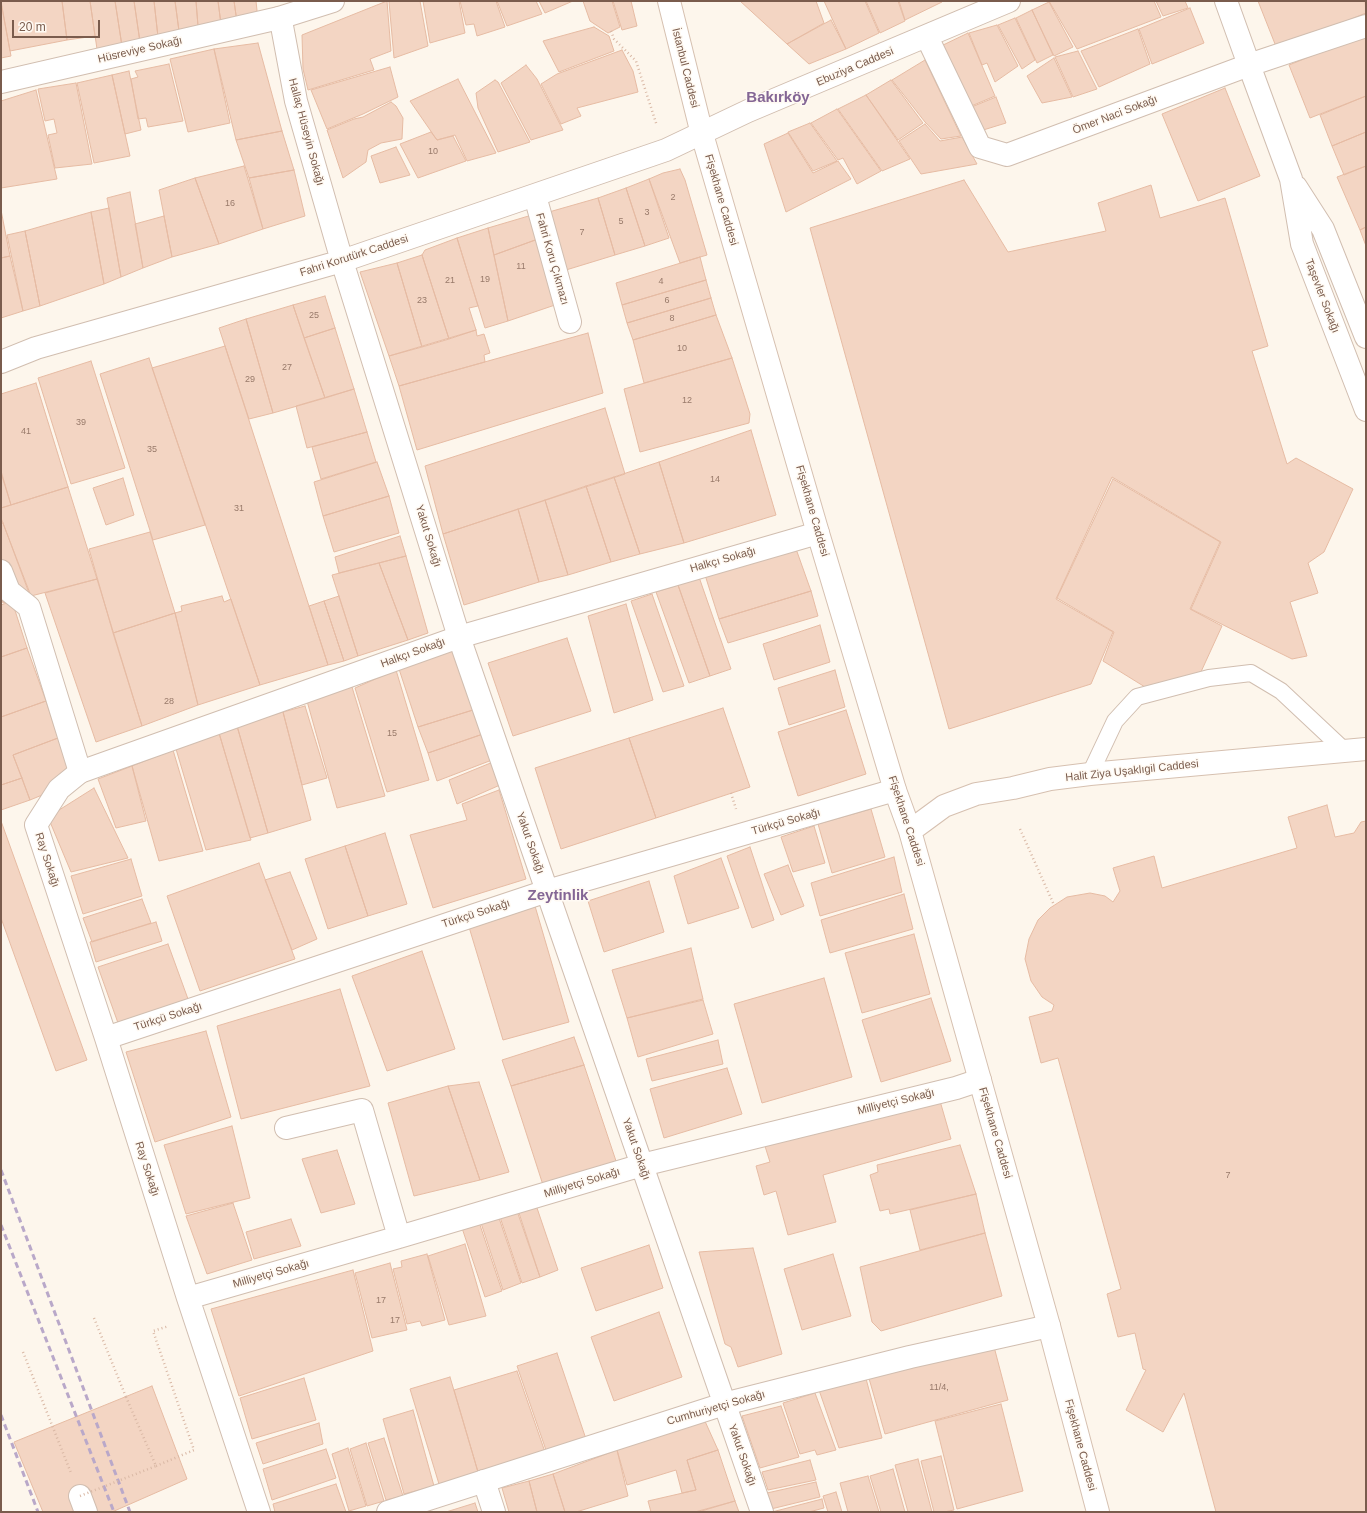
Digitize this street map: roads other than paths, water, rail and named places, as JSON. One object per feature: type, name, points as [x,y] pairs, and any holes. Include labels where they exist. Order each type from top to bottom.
[{"type":"street","name":"Hüsreviye Sokağı","points":[[1,82],[278,10],[333,1]]},
{"type":"street","name":"İstanbul Caddesi","points":[[669,1],[702,134]]},
{"type":"street","name":"Ebuziya Caddesi","points":[[702,134],[748,111],[927,37],[1009,1]]},
{"type":"street","name":"Taşevler Sokağı","points":[[1226,1],[1292,179],[1323,229],[1366,337]]},
{"type":"street","name":"Hallaç Hüseyin Sokağı","points":[[278,10],[296,101],[342,261]]},
{"type":"street","name":"Ömer Naci Sokağı","points":[[927,37],[980,147],[1007,155],[1249,65],[1366,26]]},
{"type":"street","name":"Fahri Korutürk Caddesi","points":[[1,362],[36,348],[342,261],[666,150],[702,134]]},
{"type":"street","name":"Fişekhane Caddesi","points":[[702,134],[818,533],[910,832],[1049,1326],[1095,1511]]},
{"type":"street","name":"Taşevler Sokağı","points":[[1292,179],[1302,244],[1360,375],[1366,410]]},
{"type":"street","name":"Fahri Koru Çıkmazı","points":[[535,196],[570,322]]},
{"type":"street","name":"Yakut Sokağı","points":[[342,261],[459,637],[762,1512]]},
{"type":"street","name":"Halkçı Sokağı","points":[[36,825],[59,789],[80,772],[459,637],[818,533]]},
{"type":"street","points":[[1,571],[9,591],[28,607],[80,772]]},
{"type":"street","name":"Halit Ziya Uşaklıgil Caddesi","points":[[910,832],[944,806],[976,794],[1013,788],[1050,779],[1090,774],[1356,750]]},
{"type":"street","name":"Türkçü Sokağı","points":[[106,1038],[547,891],[896,790]]},
{"type":"street","name":"Ray Sokağı","points":[[36,825],[106,1038],[191,1308],[259,1512]]},
{"type":"street","name":"Milliyetçi Sokağı","points":[[191,1308],[399,1237],[642,1165],[980,1080]]},
{"type":"street","points":[[286,1128],[362,1110],[399,1237]]},
{"type":"street","name":"Cumhuriyetçi Sokağı","points":[[388,1512],[724,1404],[910,1357],[1049,1326]]},
{"type":"street","points":[[484,1481],[494,1512]]},
{"type":"lane","points":[[1090,774],[1115,721],[1137,697],[1209,678],[1251,673],[1281,691],[1356,750]]},
{"type":"railway","points":[[1,1170],[130,1512]]},
{"type":"railway","points":[[1,1225],[114,1512]]},
{"type":"railway","points":[[1,1415],[38,1512]]},
{"type":"district","name":"Bakırköy","points":[[778,98]]},
{"type":"district","name":"Zeytinlik","points":[[558,896]]}]
